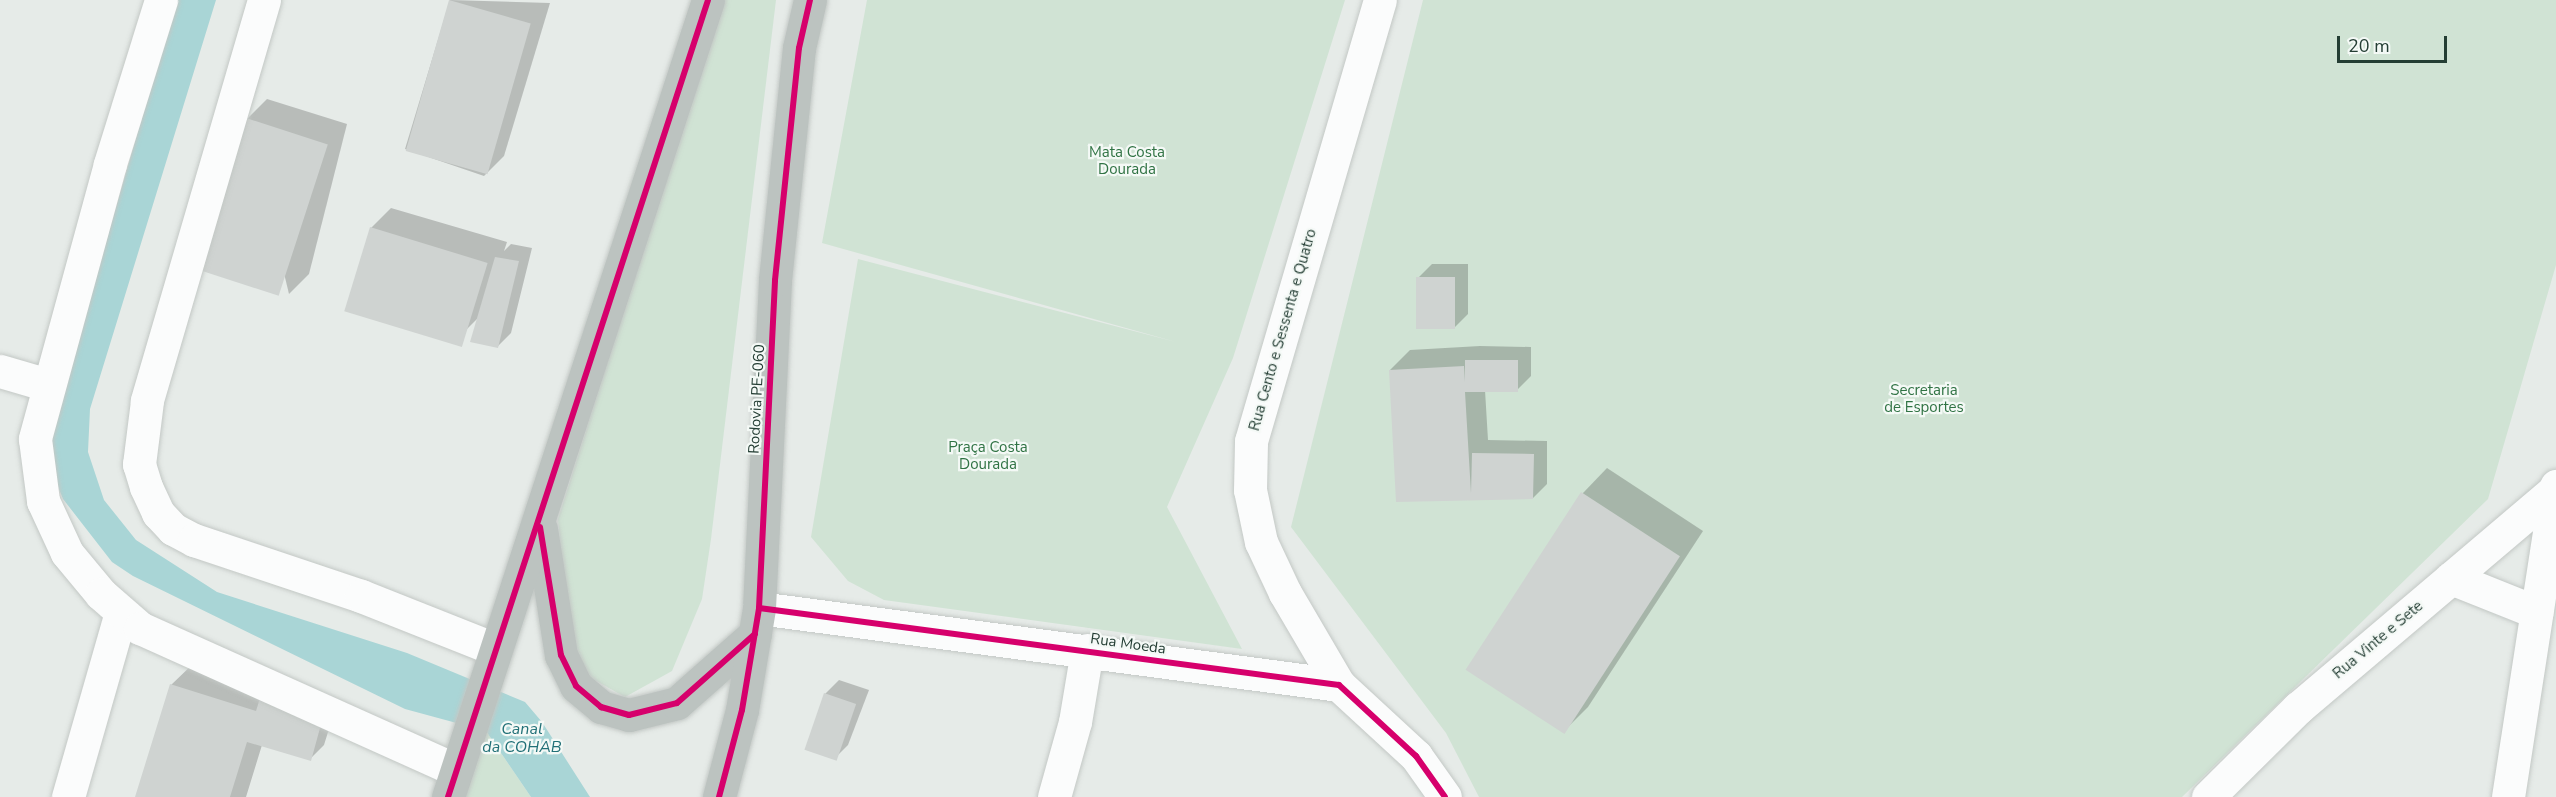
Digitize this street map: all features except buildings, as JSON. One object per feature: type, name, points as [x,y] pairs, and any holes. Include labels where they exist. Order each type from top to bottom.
[{"type":"highway","points":[[452,783],[490,663],[540,524],[708,0]]},
{"type":"highway","name":"Rodovia PE-060","points":[[719,797],[729,768],[757,621],[775,280],[799,48],[810,0]]},
{"type":"highway","points":[[540,524],[561,655],[576,686],[601,707],[629,715],[677,704],[757,621]]},
{"type":"street","points":[[161,0],[48,385],[35,440],[43,501],[67,553],[101,594],[140,628],[452,783]]},
{"type":"street","points":[[264,0],[147,401],[139,464],[146,487],[158,513],[173,529],[194,540],[361,596],[490,663]]},
{"type":"street","name":"Rua Cento e Sessenta e Quatro","points":[[1339,685],[1285,593],[1261,542],[1250,490],[1251,441],[1380,0]]},
{"type":"street","points":[[0,371],[48,385]]},
{"type":"street","points":[[2508,797],[2555,489]]},
{"type":"street","name":"Rua Vinte e Sete","points":[[2208,797],[2298,708],[2555,489]]},
{"type":"street","points":[[2451,578],[2536,612]]},
{"type":"street","points":[[68,797],[121,612]]},
{"type":"street","name":"Rua Moeda","points":[[757,621],[1086,651],[1339,685]]},
{"type":"street","points":[[1054,797],[1075,722],[1086,651]]},
{"type":"street","points":[[1339,685],[1416,756],[1445,797]]},
{"type":"green space","points":[[722,0],[776,0],[711,539],[702,599],[672,671],[625,697],[591,678],[569,635],[558,519]]},
{"type":"green space","points":[[867,0],[1345,0],[1233,358],[1167,507],[1242,649],[884,600],[848,581],[811,537],[858,259],[1176,342],[822,243]]},
{"type":"green space","name":"Secretaria de Esportes","points":[[1423,0],[2556,0],[2556,265],[2488,499],[2182,797],[1479,797],[1446,733],[1291,527]]},
{"type":"green space","points":[[486,731],[531,797],[463,797]]},
{"type":"water","name":"Canal da COHAB","points":[[176,0],[216,0],[90,409],[88,452],[104,500],[136,540],[217,592],[407,653],[525,702],[542,722],[590,797],[531,797],[486,731],[405,709],[133,576],[112,562],[63,499],[54,477],[49,439]]},
{"type":"cycle path","points":[[448,797],[708,0]]},
{"type":"cycle path","points":[[719,797],[742,710],[759,608],[775,280],[799,48],[810,0]]},
{"type":"cycle path","points":[[540,527],[561,655],[576,686],[601,707],[629,715],[677,703],[755,634]]},
{"type":"cycle path","points":[[759,608],[1339,685],[1416,756],[1445,797]]},
{"type":"park label","name":"Mata Costa Dourada","points":[[1127,160]]},
{"type":"park label","name":"Praça Costa Dourada","points":[[988,456]]}]
